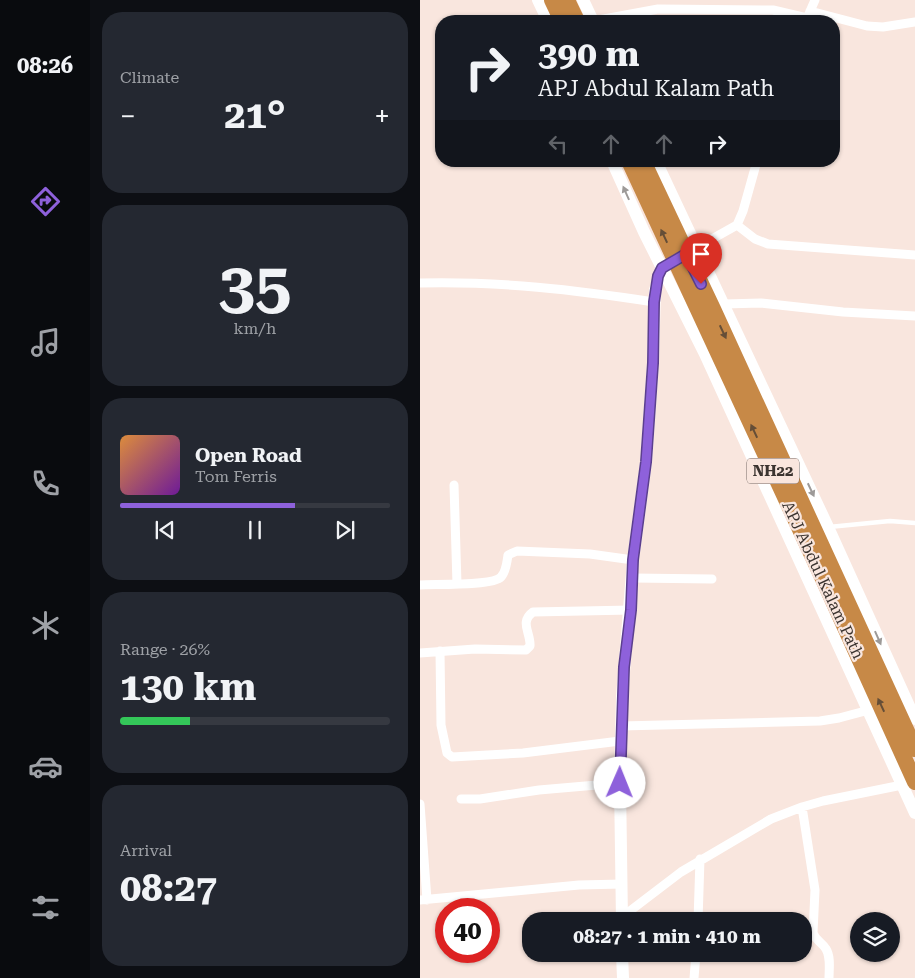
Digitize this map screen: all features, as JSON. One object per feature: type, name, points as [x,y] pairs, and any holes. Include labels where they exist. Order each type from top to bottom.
[{"type":"highway","points":[[552,0],[559,15]]},
{"type":"highway","points":[[566,0],[574,15]]},
{"type":"highway","name":"APJ Abdul Kalam Path","points":[[632,167],[680,257],[909,740],[909,783]]},
{"type":"highway","name":"APJ Abdul Kalam Path","points":[[644,167],[680,257]]},
{"type":"street","points":[[538,0],[545,15]]},
{"type":"street","points":[[582,0],[590,15]]},
{"type":"street","points":[[809,15],[815,0]]},
{"type":"street","points":[[626,15],[658,9],[773,10],[798,15]]},
{"type":"street","points":[[840,22],[867,26],[915,22]]},
{"type":"street","name":"NH22","points":[[616,167],[680,257],[724,304],[915,719]]},
{"type":"street","name":"NH22","points":[[658,167],[705,354],[869,710],[909,783],[915,813]]},
{"type":"street","points":[[622,912],[620,741],[624,667],[631,610],[633,560],[646,462],[653,363],[654,302],[658,276],[680,257],[737,225],[743,211],[755,167]]},
{"type":"street","points":[[737,225],[755,238],[768,244],[915,256]]},
{"type":"street","points":[[420,284],[538,286],[586,291],[654,302]]},
{"type":"street","points":[[724,304],[761,303],[843,312],[915,316]]},
{"type":"street","points":[[454,485],[456,584]]},
{"type":"street","points":[[420,585],[499,580],[504,574],[508,555],[517,551],[590,554],[633,560]]},
{"type":"street","points":[[633,578],[712,579]]},
{"type":"street","points":[[420,653],[474,649],[526,650],[530,646],[530,641],[526,623],[528,616],[533,612],[631,610]]},
{"type":"street","points":[[440,651],[441,725],[447,753],[452,757],[523,753],[620,741]]},
{"type":"street","points":[[621,726],[820,720],[839,718],[869,710]]},
{"type":"street","points":[[461,799],[480,799],[539,790],[620,783]]},
{"type":"street","points":[[630,912],[661,886],[700,859],[758,825],[802,807],[909,783]]},
{"type":"street","points":[[420,804],[423,900],[579,885],[622,884]]},
{"type":"street","points":[[802,807],[815,890],[813,933],[815,938],[826,948],[829,958],[829,978]]},
{"type":"street","points":[[698,912],[700,859]]},
{"type":"street","points":[[622,962],[623,978]]},
{"type":"street","points":[[694,978],[695,962]]},
{"type":"lane","points":[[828,527],[890,521],[915,523]]},
{"type":"route","points":[[620,783],[624,667],[631,610],[633,560],[646,462],[653,363],[655,290],[662,268],[686,254],[701,284]]}]
